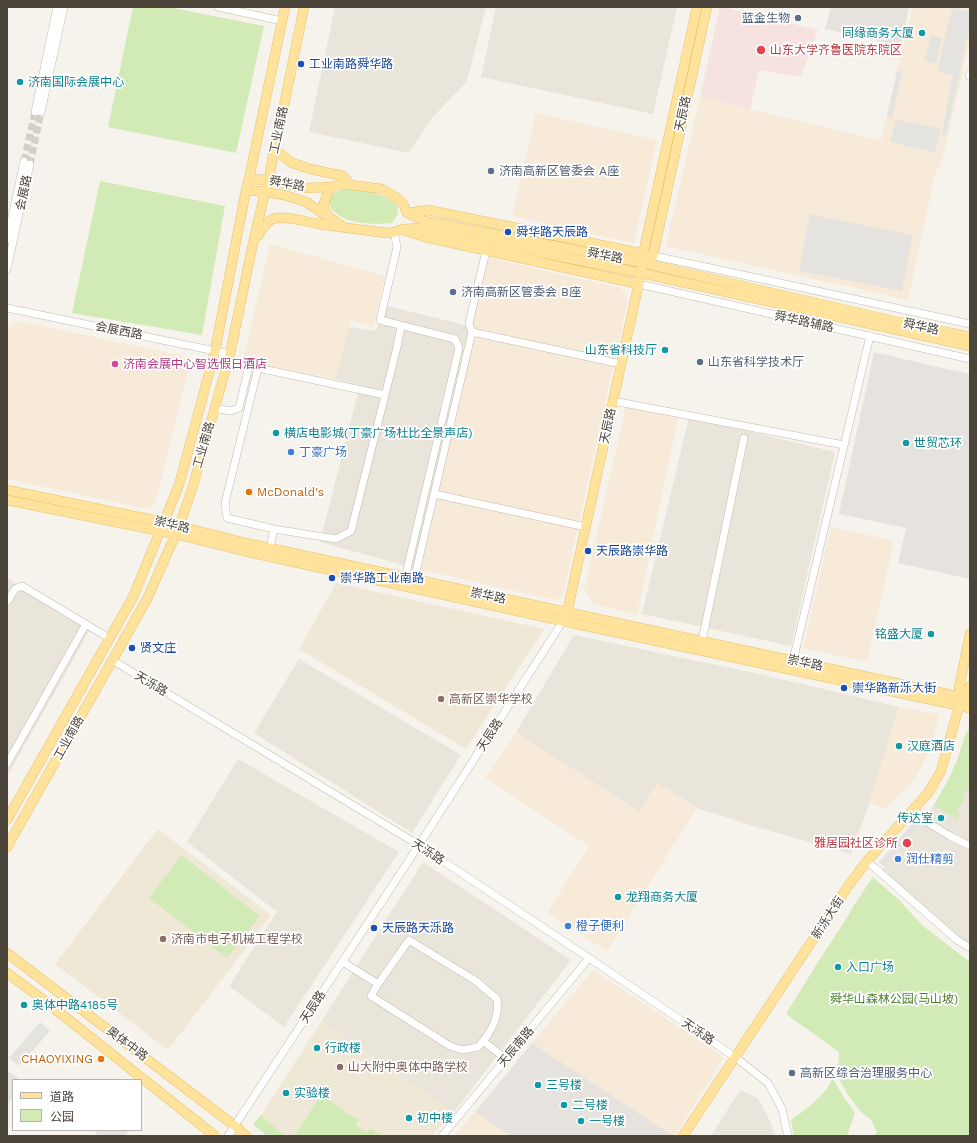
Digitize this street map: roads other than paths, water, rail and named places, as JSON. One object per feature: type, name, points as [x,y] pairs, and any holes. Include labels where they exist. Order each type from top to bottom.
[{"type":"main road","name":"工业南路","points":[[7,820],[133,597],[179,485],[215,351],[246,190],[285,7]]},
{"type":"main road","name":"工业南路","points":[[7,847],[148,599],[177,530],[192,486],[229,358],[252,248],[269,180],[274,148],[280,127],[304,7]]},
{"type":"main road","name":"天辰路","points":[[647,254],[697,7]]},
{"type":"main road","name":"天辰路","points":[[565,617],[643,263],[647,254],[707,7]]},
{"type":"main road","points":[[274,148],[290,162],[310,169],[343,176],[351,185]]},
{"type":"main road","name":"舜华路","points":[[249,179],[269,180],[303,188],[330,187],[343,184],[382,189],[402,202],[407,213],[425,221],[643,263],[886,320],[970,337]]},
{"type":"main road","points":[[329,217],[324,206],[330,187]]},
{"type":"main road","name":"舜华路","points":[[246,190],[284,195],[306,202],[344,228],[387,233],[420,228],[641,273],[970,346]]},
{"type":"main road","points":[[639,284],[398,231],[406,220],[407,213],[428,210],[647,254]]},
{"type":"main road","points":[[252,248],[262,227],[276,218],[292,219],[344,228]]},
{"type":"main road","name":"崇华路","points":[[7,490],[163,522],[177,530],[252,552],[565,617],[960,702],[970,699]]},
{"type":"main road","name":"崇华路","points":[[7,500],[159,531],[177,530],[270,548],[410,579],[565,617],[702,641],[793,660],[960,702],[970,708]]},
{"type":"main road","name":"新泺大街","points":[[960,702],[959,687],[970,634]]},
{"type":"main road","name":"新泺大街","points":[[683,1136],[867,860],[928,793],[941,771],[960,702],[970,686]]},
{"type":"main road","name":"奥体中路","points":[[7,953],[235,1126],[246,1136]]},
{"type":"main road","name":"奥体中路","points":[[7,973],[45,1001],[215,1136]]},
{"type":"street","points":[[57,7],[38,112],[64,7]]},
{"type":"street","points":[[218,7],[282,21]]},
{"type":"street","name":"会展路","points":[[7,240],[27,163],[7,269]]},
{"type":"street","points":[[398,231],[397,247],[380,320],[455,339],[459,348],[410,579]]},
{"type":"street","points":[[410,579],[434,494],[472,332],[469,323],[486,251]]},
{"type":"street","points":[[647,254],[970,324]]},
{"type":"street","name":"舜华路辅路","points":[[639,284],[970,359]]},
{"type":"street","name":"会展西路","points":[[7,308],[215,351],[249,366],[385,395]]},
{"type":"street","points":[[258,368],[225,504],[227,518],[274,529],[336,539],[351,531],[401,326]]},
{"type":"street","points":[[472,332],[621,364]]},
{"type":"street","points":[[793,660],[870,336]]},
{"type":"street","points":[[215,408],[230,411],[239,408],[249,366]]},
{"type":"street","points":[[613,402],[844,445]]},
{"type":"street","points":[[702,641],[744,438]]},
{"type":"street","points":[[434,494],[586,527]]},
{"type":"street","points":[[270,548],[274,529]]},
{"type":"street","points":[[7,602],[15,589],[22,586],[109,638]]},
{"type":"street","name":"天辰路","points":[[228,1136],[419,845],[565,617]]},
{"type":"street","points":[[7,764],[86,624]]},
{"type":"street","name":"天泺路","points":[[112,660],[419,845],[735,1057],[768,1083],[782,1109],[788,1136]]},
{"type":"street","points":[[913,809],[930,824],[970,846]]},
{"type":"street","points":[[867,860],[953,937],[970,948]]},
{"type":"street","points":[[409,940],[476,981],[497,999],[498,1007],[492,1028],[478,1047],[462,1050],[450,1046],[371,996],[378,984],[409,940]]},
{"type":"street","name":"天辰南路","points":[[442,1136],[589,958]]},
{"type":"street","points":[[343,962],[378,984]]},
{"type":"street","points":[[483,1041],[506,1059]]},
{"type":"tunnel","points":[[24,161],[35,112]]},
{"type":"tunnel","points":[[30,164],[41,112]]},
{"type":"place","name":"蓝金生物","points":[[798,18]]},
{"type":"place","name":"同缘商务大厦","points":[[922,33]]},
{"type":"place","name":"山东大学齐鲁医院东院区","points":[[761,50]]},
{"type":"place","name":"工业南路舜华路","points":[[301,64]]},
{"type":"place","name":"济南国际会展中心","points":[[20,82]]},
{"type":"place","name":"济南高新区管委会 A座","points":[[491,171]]},
{"type":"place","name":"舜华路天辰路","points":[[508,232]]},
{"type":"place","name":"济南高新区管委会 B座","points":[[453,292]]},
{"type":"place","name":"山东省科技厅","points":[[665,350]]},
{"type":"place","name":"山东省科学技术厅","points":[[700,362]]},
{"type":"place","name":"济南会展中心智选假日酒店","points":[[115,364]]},
{"type":"place","name":"横店电影城(丁豪广场杜比全景声店)","points":[[276,433]]},
{"type":"place","name":"世贸芯环","points":[[906,443]]},
{"type":"place","name":"丁豪广场","points":[[291,452]]},
{"type":"place","name":"McDonald's","points":[[249,492]]},
{"type":"place","name":"天辰路崇华路","points":[[588,551]]},
{"type":"place","name":"崇华路工业南路","points":[[332,578]]},
{"type":"place","name":"铭盛大厦","points":[[931,634]]},
{"type":"place","name":"贤文庄","points":[[132,648]]},
{"type":"place","name":"崇华路新泺大街","points":[[844,688]]},
{"type":"place","name":"高新区崇华学校","points":[[441,699]]},
{"type":"place","name":"汉庭酒店","points":[[899,746]]},
{"type":"place","name":"传达室","points":[[941,818]]},
{"type":"place","name":"雅居园社区诊所","points":[[907,843]]},
{"type":"place","name":"润仕精剪","points":[[898,859]]},
{"type":"place","name":"龙翔商务大厦","points":[[618,897]]},
{"type":"place","name":"橙子便利","points":[[568,926]]},
{"type":"place","name":"天辰路天泺路","points":[[374,928]]},
{"type":"place","name":"济南市电子机械工程学校","points":[[163,939]]},
{"type":"place","name":"入口广场","points":[[838,967]]},
{"type":"place","name":"奥体中路4185号","points":[[24,1005]]},
{"type":"place","name":"行政楼","points":[[317,1048]]},
{"type":"place","name":"CHAOYIXING","points":[[101,1059]]},
{"type":"place","name":"山大附中奥体中路学校","points":[[340,1067]]},
{"type":"place","name":"高新区综合治理服务中心","points":[[792,1073]]},
{"type":"place","name":"三号楼","points":[[538,1085]]},
{"type":"place","name":"实验楼","points":[[286,1093]]},
{"type":"place","name":"二号楼","points":[[564,1105]]},
{"type":"place","name":"初中楼","points":[[409,1118]]},
{"type":"place","name":"一号楼","points":[[581,1121]]},
{"type":"park label","name":"舜华山森林公园(马山坡)","points":[[894,999]]}]
